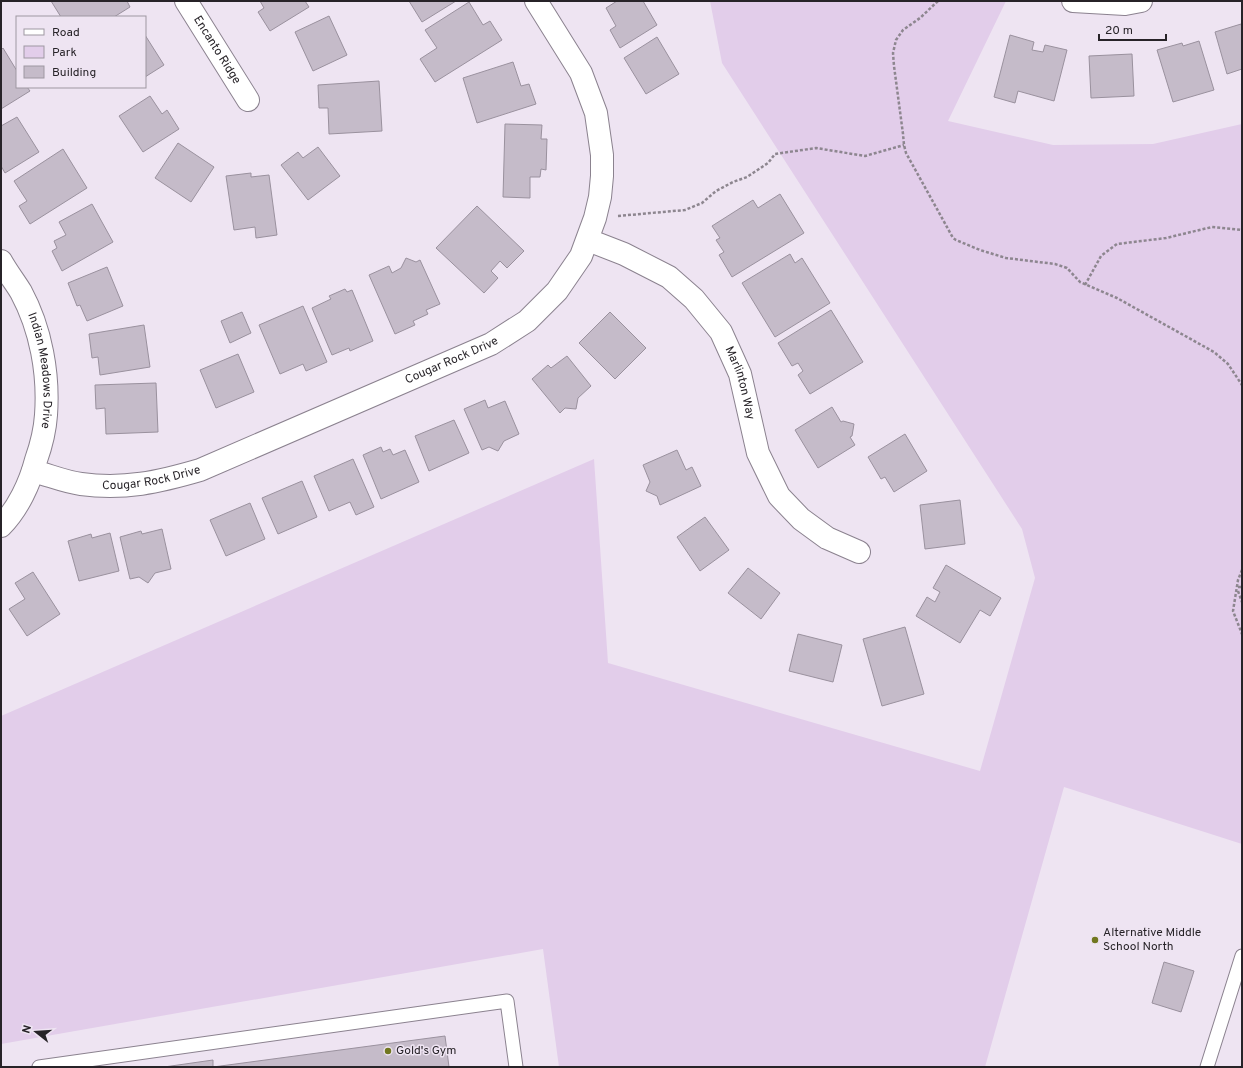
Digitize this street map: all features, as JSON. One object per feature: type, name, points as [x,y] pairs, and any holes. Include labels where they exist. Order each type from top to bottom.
[{"type":"street","name":"Encanto Ridge","points":[[186,1],[248,100]]},
{"type":"street","name":"Cougar Rock Drive","points":[[33,471],[80,484],[114,486],[165,480],[200,470],[490,344],[527,321],[557,291],[573,268],[588,240],[595,218],[602,176],[602,155],[596,113],[581,73],[536,1]]},
{"type":"street","points":[[1073,1],[1125,4],[1141,1]]},
{"type":"street","name":"Marlinton Way","points":[[588,240],[624,254],[669,277],[694,299],[721,332],[740,374],[758,453],[780,496],[801,519],[827,538],[859,552]]},
{"type":"street","name":"Indian Meadows Drive","points":[[1,261],[21,293],[34,324],[44,358],[47,390],[46,416],[42,442],[33,471],[20,501],[1,526]]},
{"type":"lane","points":[[1207,1067],[1237,987],[1242,956]]},
{"type":"lane","points":[[39,1067],[507,1000],[516,1067]]},
{"type":"path","points":[[938,1],[920,18],[903,30],[896,40],[893,53],[906,153],[953,238],[980,250],[1006,258],[1061,265],[1067,268],[1085,285],[1113,296],[1214,352],[1228,364],[1241,383]]},
{"type":"path","points":[[595,218],[685,210],[702,203],[716,191],[733,182],[747,177],[768,163],[775,154],[816,148],[866,156],[904,146]]},
{"type":"path","points":[[1085,285],[1101,256],[1117,244],[1166,238],[1212,227],[1242,230]]},
{"type":"path","points":[[1242,570],[1238,580],[1238,593],[1242,602]]},
{"type":"path","points":[[1238,587],[1233,611],[1242,634]]},
{"type":"green space","points":[[710,1],[1006,1],[948,121],[1053,145],[1153,144],[1242,124],[1242,844],[1064,787],[985,1067],[559,1067],[543,949],[1,1044],[1,716],[594,459],[608,663],[980,771],[1035,578],[1022,529],[722,63]]},
{"type":"building","points":[[51,1],[127,1],[130,7],[116,16],[60,16]]},
{"type":"building","points":[[260,1],[305,1],[309,7],[270,31],[258,12],[264,8]]},
{"type":"building","points":[[409,1],[456,1],[422,22]]},
{"type":"building","points":[[617,1],[643,1],[657,25],[620,48],[610,30],[616,26],[606,8]]},
{"type":"building","points":[[469,2],[483,25],[490,21],[502,40],[435,82],[420,59],[437,48],[425,30]]},
{"type":"building","points":[[329,16],[347,55],[313,71],[295,32]]},
{"type":"building","points":[[1241,24],[1242,69],[1227,74],[1215,32]]},
{"type":"building","points":[[1010,35],[1034,42],[1032,50],[1043,52],[1045,45],[1067,50],[1054,101],[1018,91],[1015,103],[994,97]]},
{"type":"building","points":[[146,37],[164,65],[146,76]]},
{"type":"building","points":[[657,37],[679,74],[646,94],[624,58]]},
{"type":"building","points":[[1199,41],[1214,90],[1173,102],[1157,50],[1182,43],[1183,46]]},
{"type":"building","points":[[3,48],[16,69],[16,88],[28,88],[30,91],[1,109],[1,50]]},
{"type":"building","points":[[1132,54],[1134,96],[1091,98],[1089,56]]},
{"type":"building","points":[[513,62],[521,86],[529,84],[536,104],[477,123],[463,78]]},
{"type":"building","points":[[379,81],[382,131],[329,134],[328,108],[319,108],[318,85]]},
{"type":"building","points":[[150,96],[162,114],[167,110],[179,129],[143,152],[119,116]]},
{"type":"building","points":[[17,117],[39,152],[5,173],[1,166],[1,126]]},
{"type":"building","points":[[505,124],[542,125],[541,139],[547,139],[546,170],[541,169],[540,177],[530,177],[530,198],[503,197]]},
{"type":"building","points":[[178,143],[214,167],[191,202],[155,178]]},
{"type":"building","points":[[318,147],[340,176],[308,200],[281,165],[298,152],[303,158]]},
{"type":"building","points":[[63,149],[87,188],[30,224],[19,206],[27,201],[14,181]]},
{"type":"building","points":[[251,173],[251,177],[269,175],[277,235],[256,238],[255,227],[234,230],[226,176]]},
{"type":"building","points":[[780,194],[804,233],[732,277],[719,255],[724,252],[716,240],[720,238],[712,226],[753,200],[758,208]]},
{"type":"building","points":[[92,204],[113,242],[62,271],[52,251],[57,248],[54,241],[66,235],[59,222]]},
{"type":"building","points":[[477,206],[524,251],[507,268],[500,261],[491,271],[498,278],[484,293],[436,248]]},
{"type":"building","points":[[790,254],[795,263],[802,258],[830,303],[775,337],[742,283]]},
{"type":"building","points":[[406,258],[416,262],[420,260],[440,304],[426,310],[428,314],[413,321],[415,325],[395,334],[369,275],[389,266],[392,273],[401,268]]},
{"type":"building","points":[[107,267],[123,306],[87,321],[80,305],[77,306],[68,283]]},
{"type":"building","points":[[345,289],[347,292],[352,290],[373,341],[350,351],[349,348],[332,355],[312,308],[331,299],[329,296]]},
{"type":"building","points":[[303,306],[327,362],[306,371],[303,364],[280,374],[259,325]]},
{"type":"building","points":[[831,310],[863,362],[810,394],[798,375],[803,371],[798,363],[792,366],[778,343]]},
{"type":"building","points":[[242,312],[251,333],[230,343],[221,321]]},
{"type":"building","points":[[610,312],[646,348],[615,379],[579,343]]},
{"type":"building","points":[[144,325],[150,367],[100,375],[98,357],[92,358],[89,334]]},
{"type":"building","points":[[238,354],[254,392],[216,408],[200,370]]},
{"type":"building","points":[[567,356],[591,386],[578,398],[576,409],[565,408],[560,413],[532,379],[548,365],[551,368]]},
{"type":"building","points":[[156,383],[158,432],[106,434],[105,408],[96,409],[95,385]]},
{"type":"building","points":[[485,400],[488,408],[505,401],[519,434],[504,441],[498,451],[489,447],[482,450],[464,409]]},
{"type":"building","points":[[832,407],[841,422],[843,421],[854,424],[852,436],[850,437],[855,445],[818,468],[795,430]]},
{"type":"building","points":[[454,420],[469,453],[429,471],[415,436]]},
{"type":"building","points":[[905,434],[927,471],[894,492],[885,477],[881,479],[868,457]]},
{"type":"building","points":[[381,447],[383,452],[390,449],[393,455],[405,450],[419,482],[381,499],[363,455]]},
{"type":"building","points":[[677,450],[686,470],[692,467],[701,486],[660,505],[657,496],[646,491],[650,482],[643,465]]},
{"type":"building","points":[[353,459],[374,507],[356,515],[350,502],[329,511],[314,476]]},
{"type":"building","points":[[302,481],[317,517],[278,534],[262,498]]},
{"type":"building","points":[[960,500],[965,544],[925,549],[920,505]]},
{"type":"building","points":[[250,503],[265,539],[226,556],[210,520]]},
{"type":"building","points":[[705,517],[729,550],[700,571],[677,537]]},
{"type":"building","points":[[162,529],[171,569],[155,573],[148,583],[139,577],[130,579],[120,537],[141,531],[142,534]]},
{"type":"building","points":[[110,533],[119,571],[79,581],[68,541],[91,534],[92,538]]},
{"type":"building","points":[[946,565],[1001,598],[990,616],[980,610],[960,643],[916,616],[927,597],[935,602],[940,592],[933,588]]},
{"type":"building","points":[[748,568],[780,593],[761,619],[728,593]]},
{"type":"building","points":[[33,572],[60,614],[27,636],[9,609],[25,599],[15,583]]},
{"type":"building","points":[[905,627],[924,694],[882,706],[863,639]]},
{"type":"building","points":[[798,634],[842,645],[833,682],[789,671]]},
{"type":"building","points":[[1164,962],[1194,971],[1181,1012],[1152,1003]]},
{"type":"building","name":"Gold's Gym","points":[[445,1036],[449,1067],[213,1067]]},
{"type":"building","points":[[213,1060],[213,1067],[164,1067]]},
{"type":"place","name":"Alternative Middle School North","points":[[1095,940]]},
{"type":"place","name":"Gold's Gym","points":[[388,1051]]}]
